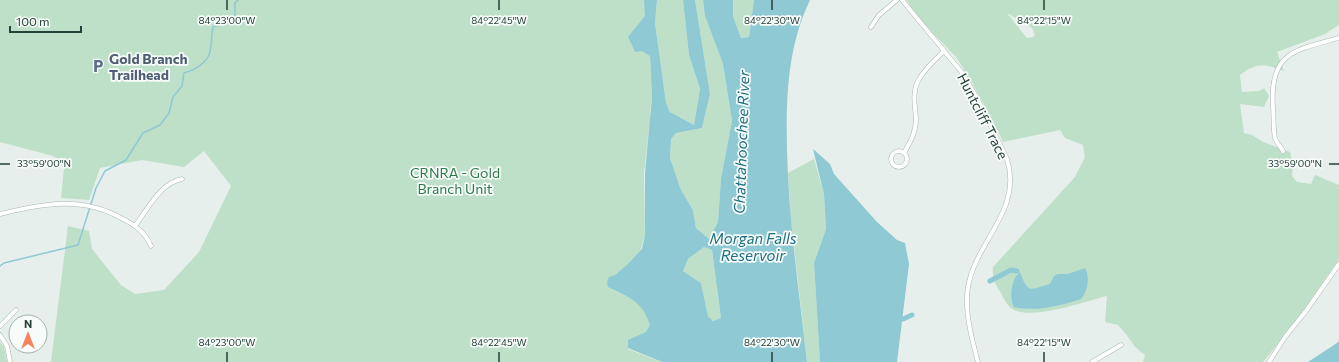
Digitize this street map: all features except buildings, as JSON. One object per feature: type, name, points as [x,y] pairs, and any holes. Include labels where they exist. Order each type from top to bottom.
[{"type":"street","points":[[871,27],[879,15],[897,0]]},
{"type":"street","name":"Huntcliff Trace","points":[[902,0],[964,75],[1007,159],[1011,175],[1011,187],[1008,200],[974,268],[968,287],[967,313],[978,362]]},
{"type":"street","points":[[1283,151],[1275,138],[1272,94],[1274,76],[1278,67],[1283,60],[1296,50],[1339,38]]},
{"type":"street","points":[[904,153],[913,138],[915,130],[915,92],[918,82],[929,65],[944,51]]},
{"type":"street","points":[[136,226],[163,190],[171,183],[182,180]]},
{"type":"street","points":[[0,214],[39,205],[73,203],[113,213],[136,226],[146,236],[151,246]]},
{"type":"street","points":[[1269,362],[1285,337],[1306,311],[1339,264]]},
{"type":"street","points":[[0,326],[16,310]]},
{"type":"street","points":[[0,334],[7,346],[10,362]]},
{"type":"street","points":[[1092,362],[1121,345]]},
{"type":"green space","name":"CRNRA - Gold Branch Unit","points":[[0,0],[649,0],[646,17],[630,40],[634,50],[643,49],[650,56],[652,97],[644,173],[645,235],[641,254],[622,274],[610,277],[607,282],[639,304],[648,317],[651,325],[645,336],[628,342],[628,349],[661,362],[51,362],[68,226],[89,231],[92,249],[121,285],[135,294],[164,290],[199,252],[231,186],[204,151],[184,167],[142,160],[100,168],[89,200],[61,198],[64,168],[61,161],[53,156],[0,142]]},
{"type":"green space","points":[[657,0],[683,0],[689,55],[700,89],[694,125],[670,112],[666,103],[655,23]]},
{"type":"green space","points":[[695,0],[703,0],[705,16],[723,64],[732,121],[721,178],[718,222],[709,239],[696,228],[693,210],[681,190],[670,158],[671,139],[676,133],[702,128],[710,94]]},
{"type":"green space","points":[[733,0],[754,0],[749,37],[741,38],[733,16]]},
{"type":"green space","points":[[907,0],[1339,0],[1339,25],[1325,34],[1277,52],[1284,71],[1272,67],[1256,66],[1240,75],[1242,92],[1259,91],[1264,88],[1269,96],[1264,107],[1240,104],[1244,133],[1252,135],[1263,142],[1290,152],[1293,166],[1292,176],[1297,182],[1311,184],[1315,175],[1339,185],[1339,259],[1298,318],[1263,362],[1143,362],[1145,355],[1135,347],[1118,325],[1105,322],[1107,296],[1044,312],[1019,312],[1011,308],[994,281],[993,267],[1075,177],[1085,157],[1083,145],[1065,138],[1060,130],[1003,142],[970,79],[956,57],[916,16]],"holes":[[[1007,13],[1032,28],[1035,35],[1027,38]]]},
{"type":"green space","points":[[814,159],[824,194],[826,229],[814,263],[820,362],[807,362],[791,219],[788,173]]},
{"type":"green space","points":[[704,247],[712,250],[721,318],[713,321],[708,316],[701,283],[683,271],[688,259]]},
{"type":"green space","points":[[0,342],[4,347],[7,362],[0,362]]},
{"type":"water","name":"Morgan Falls Reservoir","points":[[644,0],[657,0],[655,23],[666,103],[670,112],[694,125],[700,89],[689,55],[683,0],[695,0],[710,94],[702,128],[676,133],[671,139],[670,158],[681,190],[693,210],[696,228],[709,239],[718,222],[721,178],[732,121],[723,64],[705,16],[703,0],[733,0],[733,16],[741,38],[749,37],[754,0],[810,0],[802,18],[792,55],[787,112],[788,178],[792,231],[807,362],[662,362],[628,348],[628,340],[646,332],[650,325],[647,317],[639,305],[628,297],[608,287],[607,282],[609,277],[615,275],[627,265],[642,249],[645,235],[645,173],[652,97],[650,56],[642,51],[635,52],[628,37],[645,16]],"holes":[[[704,247],[712,250],[721,318],[713,321],[708,316],[701,283],[683,271],[688,259]]]},
{"type":"water","name":"Morgan Falls Reservoir","points":[[813,149],[830,164],[834,174],[877,222],[897,240],[905,243],[909,264],[897,362],[820,362],[814,263],[826,229],[824,194]]},
{"type":"water","points":[[1085,268],[1087,271],[1088,284],[1081,299],[1040,309],[1014,307],[1011,298],[1012,286],[1014,279],[1020,272],[1027,287],[1033,289],[1050,284],[1054,276],[1058,274],[1068,274]]},
{"type":"water","points":[[1339,341],[1339,362],[1308,362],[1337,343]]},
{"type":"waterway","points":[[0,266],[4,263],[78,245],[96,188],[105,171],[126,160],[143,133],[160,125],[169,113],[173,97],[182,86],[184,73],[198,67],[209,55],[213,27],[235,20],[235,3],[238,0]]},
{"type":"waterway","points":[[990,281],[1011,270],[1017,271]]},
{"type":"waterway","points":[[903,319],[912,315]]},
{"type":"place","name":"Gold Branch Trailhead","points":[[98,66]]},
{"type":"water label","name":"Chattahoochee River","points":[[741,142]]}]
